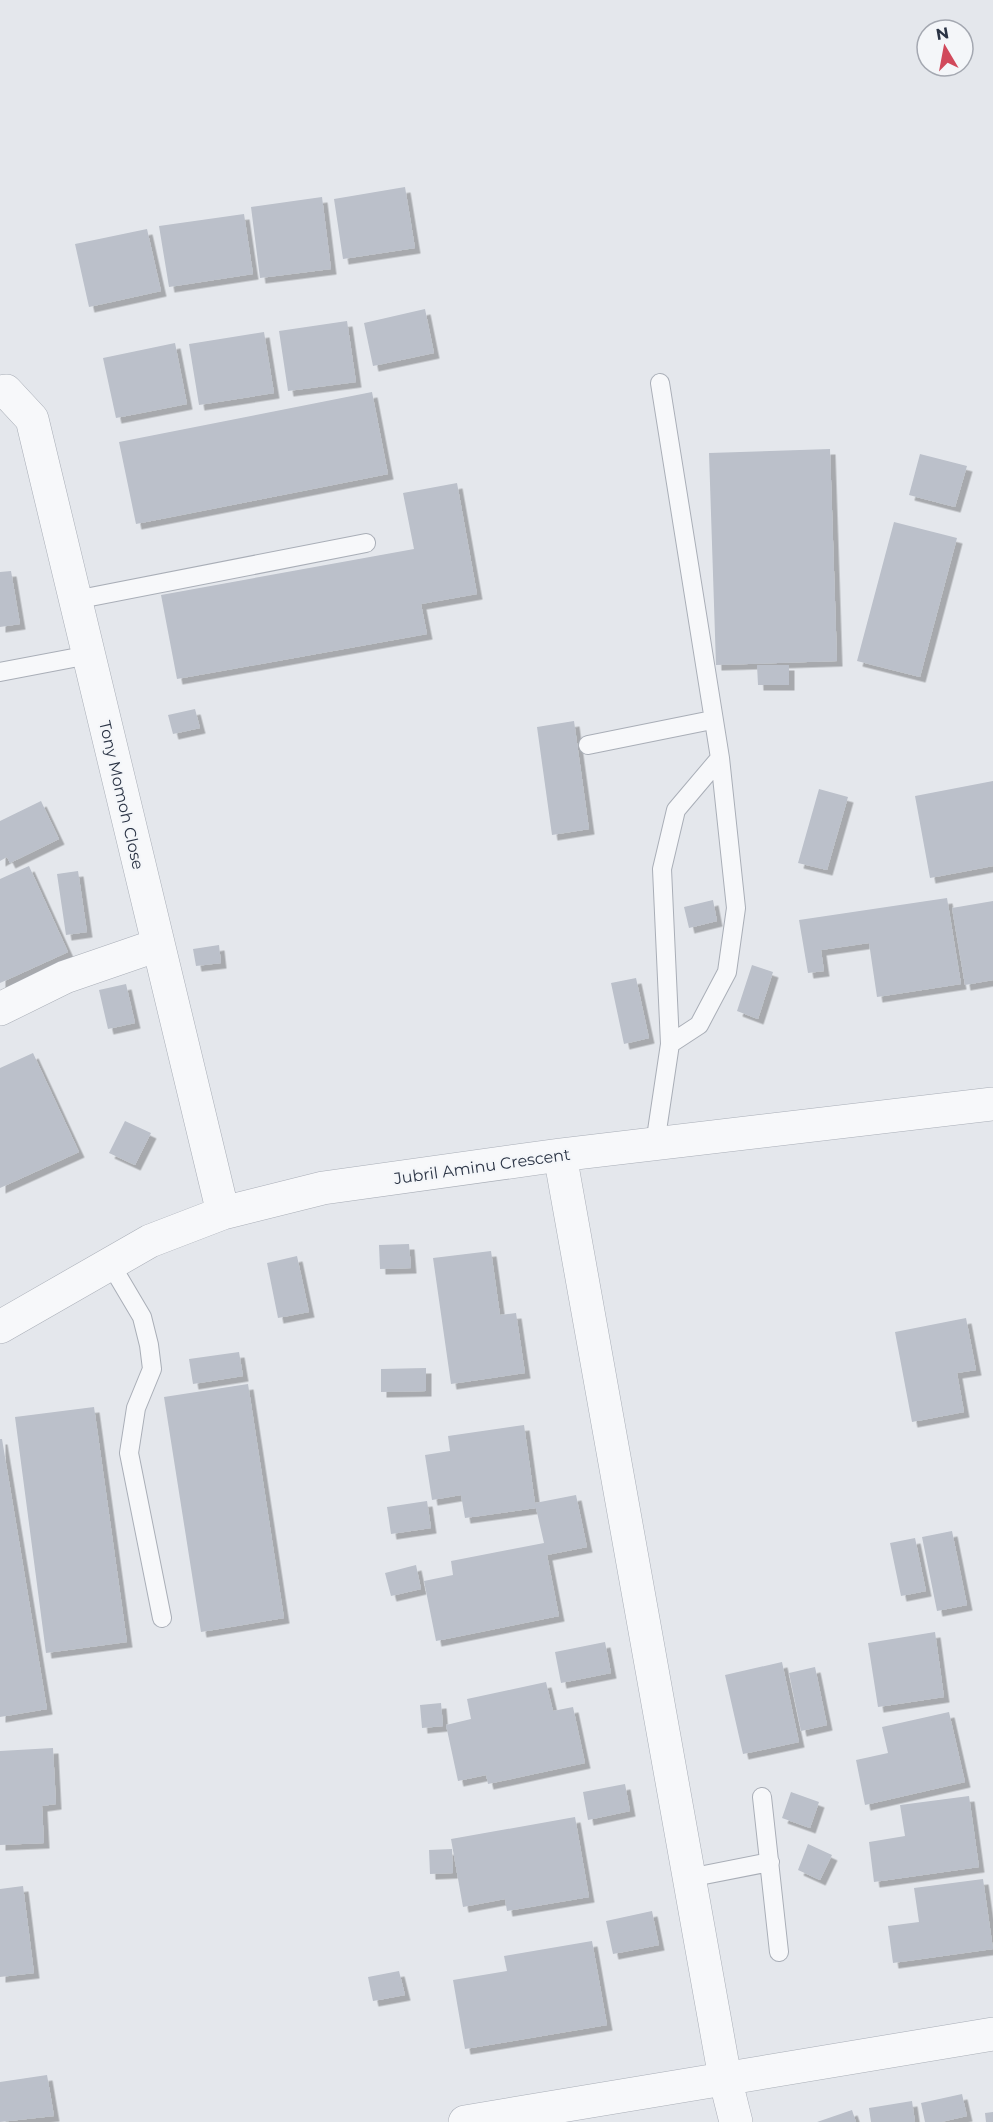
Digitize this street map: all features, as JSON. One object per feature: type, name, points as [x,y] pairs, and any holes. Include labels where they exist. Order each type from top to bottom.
[{"type":"street","name":"Tony Momoh Close","points":[[0,392],[6,391],[32,419],[223,1213]]},
{"type":"street","points":[[0,1010],[65,977],[158,945]]},
{"type":"street","name":"Jubril Aminu Crescent","points":[[0,1327],[150,1241],[223,1213],[323,1188],[560,1155],[993,1104]]},
{"type":"street","points":[[560,1155],[725,2078],[736,2122]]},
{"type":"street","points":[[465,2122],[993,2034]]},
{"type":"lane","points":[[660,383],[712,720],[720,758],[736,908],[727,972],[699,1024],[670,1044]]},
{"type":"lane","points":[[75,600],[366,543]]},
{"type":"lane","points":[[0,672],[88,655]]},
{"type":"lane","points":[[588,746],[712,720]]},
{"type":"lane","points":[[655,1144],[670,1044],[662,869],[676,810],[720,758]]},
{"type":"lane","points":[[110,1263],[142,1317],[149,1345],[152,1369],[136,1408],[129,1453],[162,1618]]},
{"type":"lane","points":[[762,1797],[779,1952]]},
{"type":"lane","points":[[689,1878],[770,1862]]},
{"type":"building","points":[[405,187],[415,248],[343,259],[334,199]]},
{"type":"building","points":[[322,197],[331,269],[260,278],[251,207]]},
{"type":"building","points":[[244,214],[253,274],[169,287],[159,226]]},
{"type":"building","points":[[147,229],[161,291],[89,307],[75,244]]},
{"type":"building","points":[[425,309],[434,353],[373,366],[364,323]]},
{"type":"building","points":[[347,321],[356,382],[288,391],[279,331]]},
{"type":"building","points":[[264,332],[274,393],[199,405],[189,344]]},
{"type":"building","points":[[175,343],[187,404],[116,418],[103,358]]},
{"type":"building","points":[[372,392],[388,474],[136,524],[119,442]]},
{"type":"building","points":[[830,449],[837,661],[716,665],[709,453]]},
{"type":"building","points":[[920,454],[967,466],[955,507],[909,495]]},
{"type":"building","points":[[457,483],[477,594],[421,604],[427,634],[177,679],[161,595],[414,549],[403,493]]},
{"type":"building","points":[[894,522],[957,538],[920,677],[857,661]]},
{"type":"building","points":[[11,571],[20,624],[0,627],[0,572]]},
{"type":"building","points":[[757,665],[789,665],[789,685],[758,685]]},
{"type":"building","points":[[195,709],[200,728],[173,734],[168,715]]},
{"type":"building","points":[[574,721],[589,829],[552,835],[537,727]]},
{"type":"building","points":[[993,781],[993,866],[930,878],[915,796]]},
{"type":"building","points":[[819,789],[848,797],[827,870],[798,863]]},
{"type":"building","points":[[41,801],[59,839],[10,863],[7,857],[0,861],[0,821]]},
{"type":"building","points":[[29,866],[68,952],[0,983],[0,879]]},
{"type":"building","points":[[78,871],[87,932],[66,935],[57,874]]},
{"type":"building","points":[[947,898],[961,984],[877,997],[869,943],[821,950],[824,971],[808,973],[799,920]]},
{"type":"building","points":[[713,900],[717,921],[689,928],[684,907]]},
{"type":"building","points":[[993,901],[993,980],[965,985],[952,908]]},
{"type":"building","points":[[219,945],[221,963],[196,966],[193,949]]},
{"type":"building","points":[[752,965],[773,972],[758,1019],[737,1011]]},
{"type":"building","points":[[636,978],[649,1038],[624,1044],[611,983]]},
{"type":"building","points":[[126,984],[135,1023],[108,1029],[99,990]]},
{"type":"building","points":[[33,1053],[79,1152],[0,1188],[0,1068]]},
{"type":"building","points":[[125,1121],[151,1133],[135,1165],[109,1153]]},
{"type":"building","points":[[409,1244],[411,1268],[380,1269],[379,1245]]},
{"type":"building","points":[[491,1251],[500,1315],[516,1313],[525,1373],[451,1384],[433,1258]]},
{"type":"building","points":[[297,1256],[309,1312],[278,1318],[267,1263]]},
{"type":"building","points":[[966,1318],[976,1370],[957,1373],[964,1412],[912,1422],[895,1332]]},
{"type":"building","points":[[239,1352],[243,1376],[193,1384],[189,1359]]},
{"type":"building","points":[[426,1368],[426,1391],[381,1392],[381,1369]]},
{"type":"building","points":[[248,1384],[284,1618],[201,1632],[164,1397]]},
{"type":"building","points":[[94,1407],[127,1642],[46,1653],[15,1417]]},
{"type":"building","points":[[524,1425],[535,1503],[576,1495],[587,1547],[547,1555],[559,1616],[436,1641],[424,1581],[453,1575],[451,1561],[544,1543],[536,1508],[465,1518],[461,1495],[432,1500],[425,1455],[450,1451],[448,1436]]},
{"type":"building","points":[[0,1439],[2,1439],[47,1709],[0,1717]]},
{"type":"building","points":[[427,1501],[431,1528],[391,1534],[387,1507]]},
{"type":"building","points":[[952,1531],[967,1605],[937,1611],[922,1537]]},
{"type":"building","points":[[915,1538],[926,1591],[901,1596],[890,1543]]},
{"type":"building","points":[[416,1565],[421,1589],[391,1596],[385,1573]]},
{"type":"building","points":[[935,1632],[944,1697],[878,1707],[868,1643]]},
{"type":"building","points":[[605,1642],[611,1673],[561,1683],[555,1652]]},
{"type":"building","points":[[782,1662],[799,1742],[743,1754],[725,1675]]},
{"type":"building","points":[[815,1667],[827,1725],[801,1731],[789,1673]]},
{"type":"building","points":[[546,1682],[553,1711],[573,1707],[585,1763],[488,1784],[486,1775],[458,1781],[446,1725],[471,1719],[467,1699]]},
{"type":"building","points":[[441,1703],[443,1726],[422,1728],[420,1705]]},
{"type":"building","points":[[949,1712],[965,1782],[865,1805],[856,1760],[888,1753],[882,1727]]},
{"type":"building","points":[[53,1748],[56,1804],[42,1806],[44,1843],[0,1845],[0,1751]]},
{"type":"building","points":[[625,1784],[630,1811],[588,1820],[583,1792]]},
{"type":"building","points":[[791,1792],[819,1802],[810,1828],[782,1818]]},
{"type":"building","points":[[969,1796],[979,1867],[874,1882],[869,1842],[905,1836],[900,1805]]},
{"type":"building","points":[[575,1817],[589,1897],[507,1911],[505,1899],[463,1907],[451,1839]]},
{"type":"building","points":[[808,1844],[832,1855],[820,1880],[798,1870]]},
{"type":"building","points":[[452,1849],[453,1873],[430,1874],[429,1850]]},
{"type":"building","points":[[983,1879],[993,1949],[893,1963],[888,1926],[919,1922],[914,1888]]},
{"type":"building","points":[[23,1886],[34,1973],[0,1977],[0,1889]]},
{"type":"building","points":[[652,1911],[659,1945],[613,1954],[606,1921]]},
{"type":"building","points":[[592,1941],[607,2025],[465,2049],[453,1980],[507,1971],[504,1956]]},
{"type":"building","points":[[399,1971],[405,1995],[373,2001],[368,1977]]},
{"type":"building","points":[[47,2075],[54,2116],[0,2122],[0,2082]]},
{"type":"building","points":[[962,2094],[967,2116],[941,2122],[925,2122],[921,2103]]},
{"type":"building","points":[[912,2101],[915,2122],[871,2122],[869,2108]]},
{"type":"building","points":[[852,2110],[856,2122],[817,2122]]},
{"type":"building","points":[[993,2112],[993,2122],[986,2122],[985,2113]]}]
